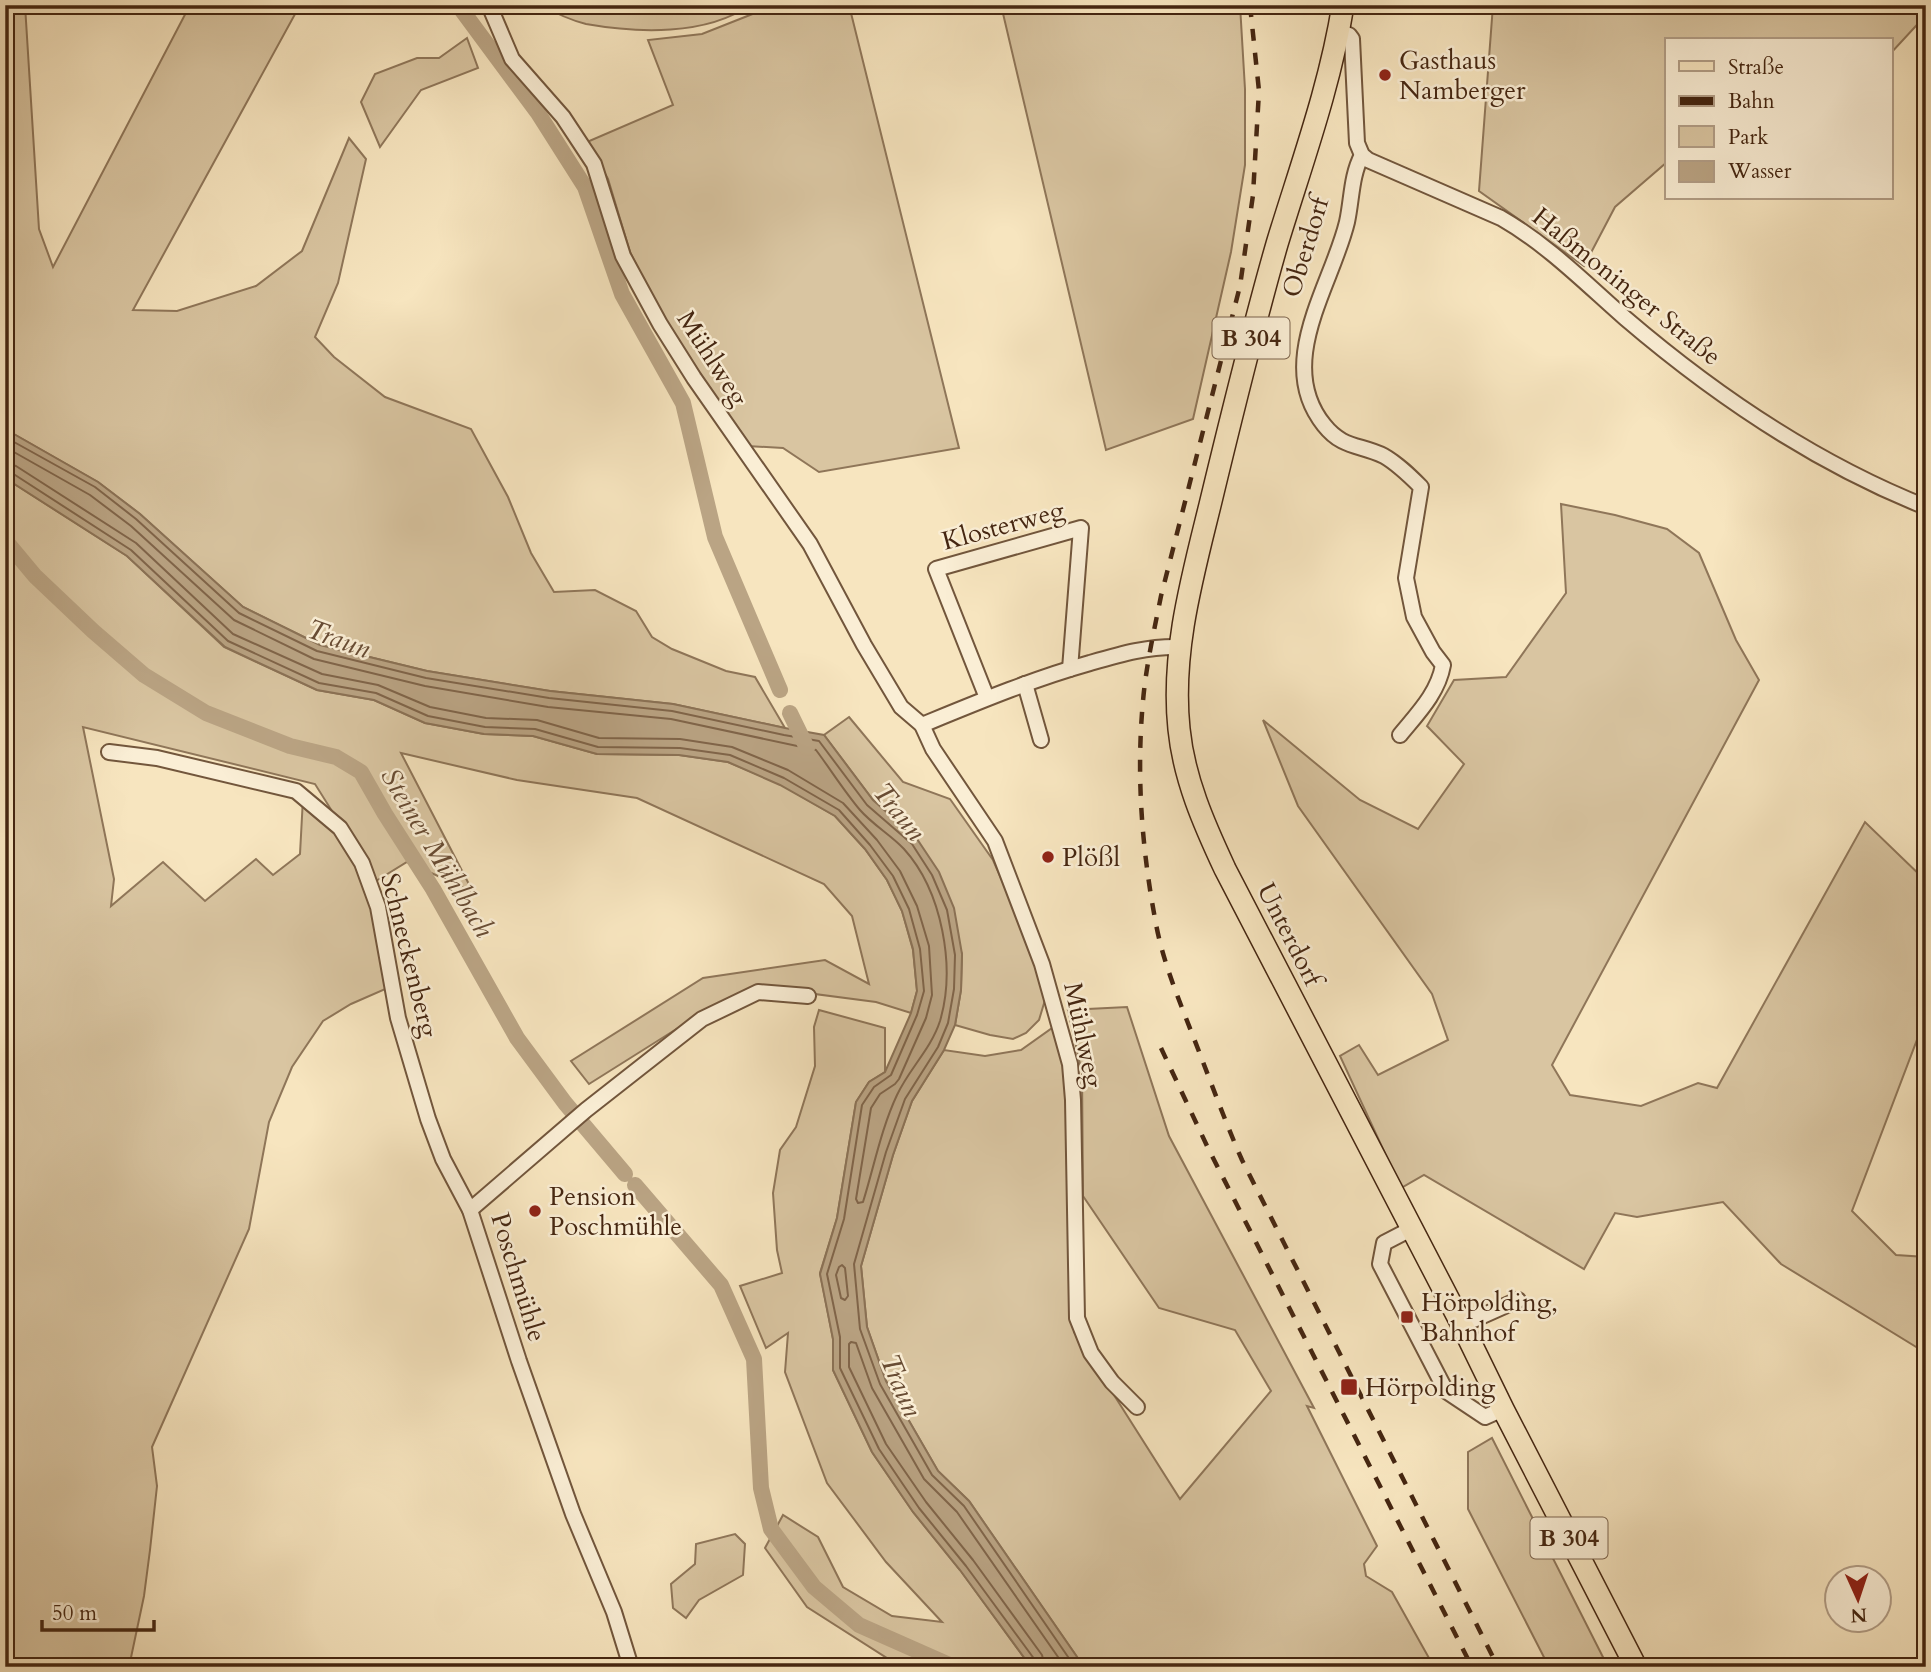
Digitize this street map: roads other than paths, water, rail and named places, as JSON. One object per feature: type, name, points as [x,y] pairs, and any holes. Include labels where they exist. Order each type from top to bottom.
[{"type":"main road","name":"Oberdorf","points":[[1180,647],[1199,550],[1251,340],[1277,244],[1327,83],[1343,5]]},
{"type":"main road","name":"Unterdorf","points":[[1180,647],[1177,699],[1182,755],[1188,780],[1225,869],[1636,1667]]},
{"type":"street","name":"Mühlweg","points":[[489,5],[512,59],[563,117],[594,164],[623,256],[660,324],[694,378],[810,544],[901,707],[922,725],[933,749],[995,841],[1042,964],[1070,1065],[1077,1318],[1091,1353],[1112,1382],[1137,1407]]},
{"type":"street","points":[[1339,32],[1352,39],[1357,144],[1362,155]]},
{"type":"street","name":"Haßmoninger Straße","points":[[1362,155],[1380,166],[1501,218],[1518,228],[1563,261],[1626,319],[1714,389],[1784,436],[1843,470],[1926,508]]},
{"type":"street","name":"Oberdorf","points":[[1362,155],[1353,177],[1347,222],[1310,328],[1304,362],[1304,381],[1315,412],[1325,427],[1343,443],[1384,456],[1421,487],[1406,578],[1414,617],[1433,652],[1443,664],[1440,680],[1425,705],[1400,735]]},
{"type":"street","name":"Klosterweg","points":[[987,698],[936,569],[1081,528],[1070,669]]},
{"type":"street","points":[[922,725],[987,698],[1070,669],[1134,650],[1180,647]]},
{"type":"street","points":[[1025,684],[1041,740]]},
{"type":"street","name":"Schneckenberg","points":[[109,751],[157,758],[296,791],[340,828],[362,863],[378,907],[398,1018],[413,1072],[443,1159],[470,1210]]},
{"type":"street","name":"Poschmühle","points":[[631,1667],[614,1612],[573,1514],[519,1362],[470,1210],[586,1110],[702,1019],[758,992],[808,996]]},
{"type":"street","points":[[1411,1229],[1384,1243],[1380,1264],[1446,1391],[1485,1417],[1503,1409]]},
{"type":"street","points":[[1462,1325],[1518,1300]]},
{"type":"water","points":[[5,429],[98,482],[140,514],[243,607],[320,645],[427,671],[550,691],[673,704],[824,735],[873,800],[917,839],[939,872],[954,908],[962,954],[961,990],[955,1025],[944,1050],[912,1101],[893,1155],[861,1266],[867,1327],[886,1381],[938,1471],[969,1501],[1084,1667],[1031,1667],[960,1570],[913,1512],[872,1452],[833,1370],[833,1339],[820,1274],[837,1218],[856,1102],[869,1082],[885,1072],[911,1013],[917,991],[913,949],[902,911],[887,880],[865,849],[835,816],[780,785],[728,762],[679,755],[597,754],[533,736],[484,734],[425,723],[374,700],[317,690],[225,647],[127,556],[5,478]]},
{"type":"waterway","points":[[458,5],[538,113],[585,187],[622,294],[683,403],[715,537],[780,690]]},
{"type":"waterway","name":"Steiner Mühlbach","points":[[5,540],[35,576],[144,675],[206,713],[290,746],[336,757],[361,772],[433,889],[517,1038],[565,1103],[625,1174]]},
{"type":"waterway","points":[[790,713],[807,748]]},
{"type":"waterway","name":"Steiner Mühlbach","points":[[635,1185],[721,1285],[754,1359],[761,1488],[771,1529],[814,1587],[859,1625],[954,1667]]},
{"type":"railway","points":[[1250,5],[1259,91],[1253,195],[1240,286],[1161,596],[1144,688],[1140,785],[1151,897],[1159,938],[1172,981],[1242,1160],[1498,1667]]},
{"type":"railway","points":[[1161,1048],[1208,1148],[1472,1667]]},
{"type":"place","name":"Gasthaus Namberger","points":[[1385,75]]},
{"type":"place","name":"Plößl","points":[[1048,857]]},
{"type":"place","name":"Pension Poschmühle","points":[[535,1211]]},
{"type":"place","name":"Hörpolding, Bahnhof","points":[[1407,1317]]},
{"type":"place","name":"Hörpolding","points":[[1349,1387]]},
{"type":"water label","name":"Traun","points":[[339,638]]},
{"type":"water label","name":"Traun","points":[[900,811]]},
{"type":"water label","name":"Traun","points":[[902,1385]]}]
